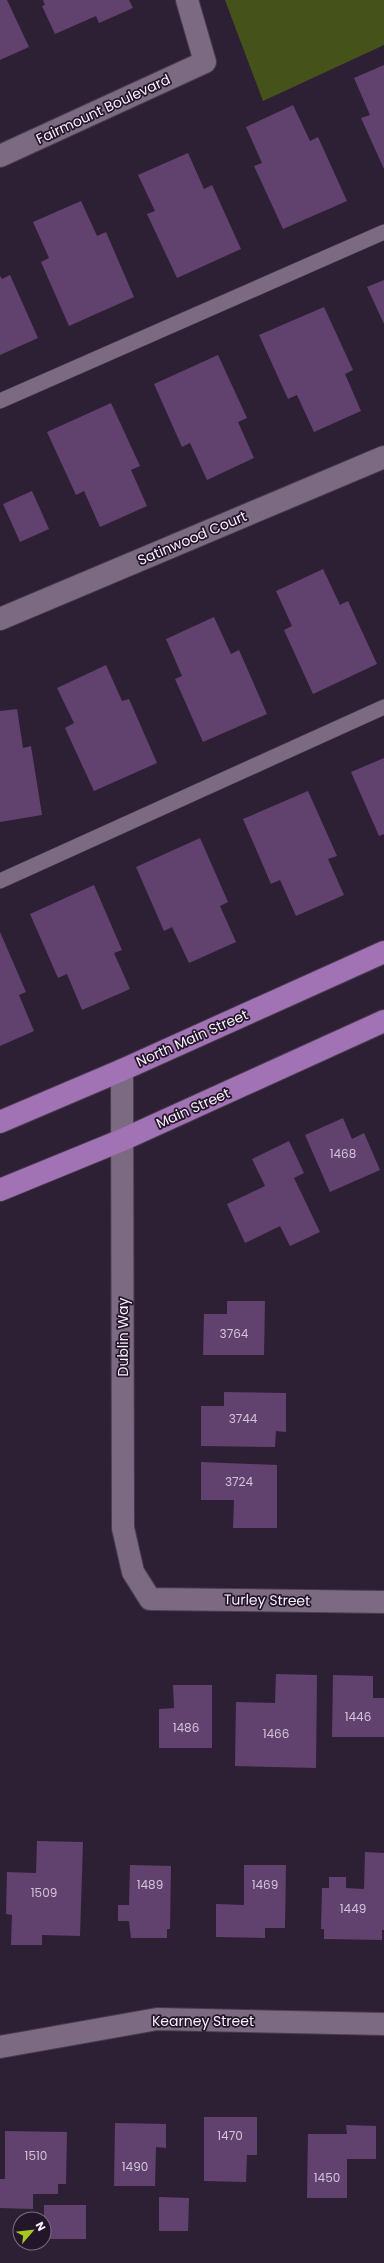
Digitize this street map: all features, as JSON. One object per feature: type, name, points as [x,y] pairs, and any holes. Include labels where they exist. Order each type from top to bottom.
[{"type":"main road","name":"North Main Street","points":[[0,1122],[122,1070],[384,952]]},
{"type":"main road","name":"Main Street","points":[[0,1190],[122,1140],[384,1022]]},
{"type":"street","name":"Fairmount Boulevard","points":[[0,156],[205,62],[187,0]]},
{"type":"street","name":"Satinwood Court","points":[[0,619],[384,457]]},
{"type":"street","name":"Dublin Way","points":[[122,1070],[123,1528],[133,1572],[150,1599]]},
{"type":"street","name":"Turley Street","points":[[150,1599],[384,1602]]},
{"type":"street","name":"Kearney Street","points":[[0,2046],[157,2019],[384,2024]]},
{"type":"lane","points":[[0,400],[384,232]]},
{"type":"lane","points":[[0,881],[384,707]]},
{"type":"green space","points":[[225,0],[384,0],[384,45],[263,101]]},
{"type":"building","points":[[0,0],[7,0],[29,47],[0,60]]},
{"type":"building","points":[[43,0],[129,0],[133,8],[99,23],[96,16],[55,34],[42,6],[45,5]]},
{"type":"building","points":[[384,65],[384,169],[361,118],[370,115],[354,78]]},
{"type":"building","points":[[293,105],[310,141],[318,137],[347,201],[283,229],[254,166],[262,163],[246,127]]},
{"type":"building","points":[[188,153],[204,189],[212,185],[241,249],[177,278],[147,214],[155,211],[138,175]]},
{"type":"building","points":[[81,201],[97,236],[106,232],[134,297],[69,326],[41,262],[49,258],[33,222]]},
{"type":"building","points":[[10,275],[38,338],[0,355],[0,276],[2,279]]},
{"type":"building","points":[[384,280],[384,324],[367,287]]},
{"type":"building","points":[[324,307],[353,370],[345,374],[361,411],[314,432],[297,395],[288,399],[259,335]]},
{"type":"building","points":[[218,355],[247,418],[238,422],[254,458],[207,480],[190,443],[182,447],[154,384]]},
{"type":"building","points":[[111,403],[140,466],[131,470],[147,506],[100,527],[84,491],[76,495],[47,432]]},
{"type":"building","points":[[32,491],[49,529],[20,542],[3,504]]},
{"type":"building","points":[[323,569],[340,605],[348,601],[377,664],[313,694],[284,630],[292,626],[276,591]]},
{"type":"building","points":[[214,617],[231,654],[239,650],[267,714],[203,742],[175,679],[182,676],[166,639]]},
{"type":"building","points":[[106,665],[122,701],[129,699],[157,763],[94,791],[65,728],[74,723],[57,688]]},
{"type":"building","points":[[17,709],[23,748],[31,746],[42,815],[0,822],[0,711]]},
{"type":"building","points":[[384,758],[384,834],[379,836],[351,772]]},
{"type":"building","points":[[308,791],[337,856],[328,859],[344,895],[296,916],[280,880],[271,884],[243,819]]},
{"type":"building","points":[[200,838],[228,902],[220,906],[236,942],[189,963],[172,927],[164,931],[136,867]]},
{"type":"building","points":[[94,885],[122,950],[114,953],[130,989],[82,1010],[67,974],[58,978],[30,914]]},
{"type":"building","points":[[0,932],[26,992],[19,995],[34,1031],[0,1046]]},
{"type":"building","points":[[343,1118],[352,1139],[364,1133],[380,1170],[330,1192],[305,1135]]},
{"type":"building","points":[[289,1141],[304,1173],[294,1178],[320,1232],[290,1246],[280,1226],[245,1243],[227,1204],[265,1186],[252,1159]]},
{"type":"building","points":[[227,1301],[265,1301],[264,1355],[203,1355],[204,1314],[227,1314]]},
{"type":"building","points":[[224,1392],[286,1393],[286,1432],[276,1431],[275,1447],[201,1446],[201,1406],[224,1406]]},
{"type":"building","points":[[201,1462],[277,1465],[277,1528],[233,1528],[234,1500],[201,1500]]},
{"type":"building","points":[[276,1674],[317,1675],[316,1768],[235,1766],[236,1702],[275,1703]]},
{"type":"building","points":[[333,1675],[373,1676],[373,1698],[384,1698],[384,1737],[332,1737]]},
{"type":"building","points":[[173,1685],[212,1685],[212,1748],[159,1748],[159,1709],[174,1708]]},
{"type":"building","points":[[37,1841],[83,1842],[80,1936],[42,1935],[42,1945],[11,1945],[12,1915],[6,1914],[7,1872],[36,1873]]},
{"type":"building","points":[[365,1852],[384,1853],[384,1930],[382,1930],[382,1940],[324,1939],[324,1929],[321,1929],[322,1888],[329,1888],[329,1877],[346,1877],[346,1888],[364,1889]]},
{"type":"building","points":[[130,1865],[171,1866],[170,1929],[167,1929],[167,1938],[131,1938],[129,1921],[118,1921],[118,1905],[129,1905]]},
{"type":"building","points":[[244,1865],[286,1865],[285,1928],[265,1928],[265,1938],[216,1937],[216,1904],[244,1905]]},
{"type":"building","points":[[204,2117],[257,2117],[257,2155],[247,2155],[246,2182],[204,2181]]},
{"type":"building","points":[[115,2123],[166,2124],[166,2148],[156,2147],[155,2186],[114,2186]]},
{"type":"building","points":[[346,2125],[376,2126],[376,2159],[347,2159],[347,2198],[307,2198],[308,2134],[347,2134]]},
{"type":"building","points":[[5,2131],[67,2132],[66,2184],[58,2184],[58,2194],[33,2194],[33,2209],[0,2208],[0,2179],[5,2179]]},
{"type":"building","points":[[159,2197],[189,2198],[188,2231],[159,2231]]},
{"type":"building","points":[[44,2205],[86,2205],[86,2239],[52,2239],[52,2211],[44,2211]]}]
